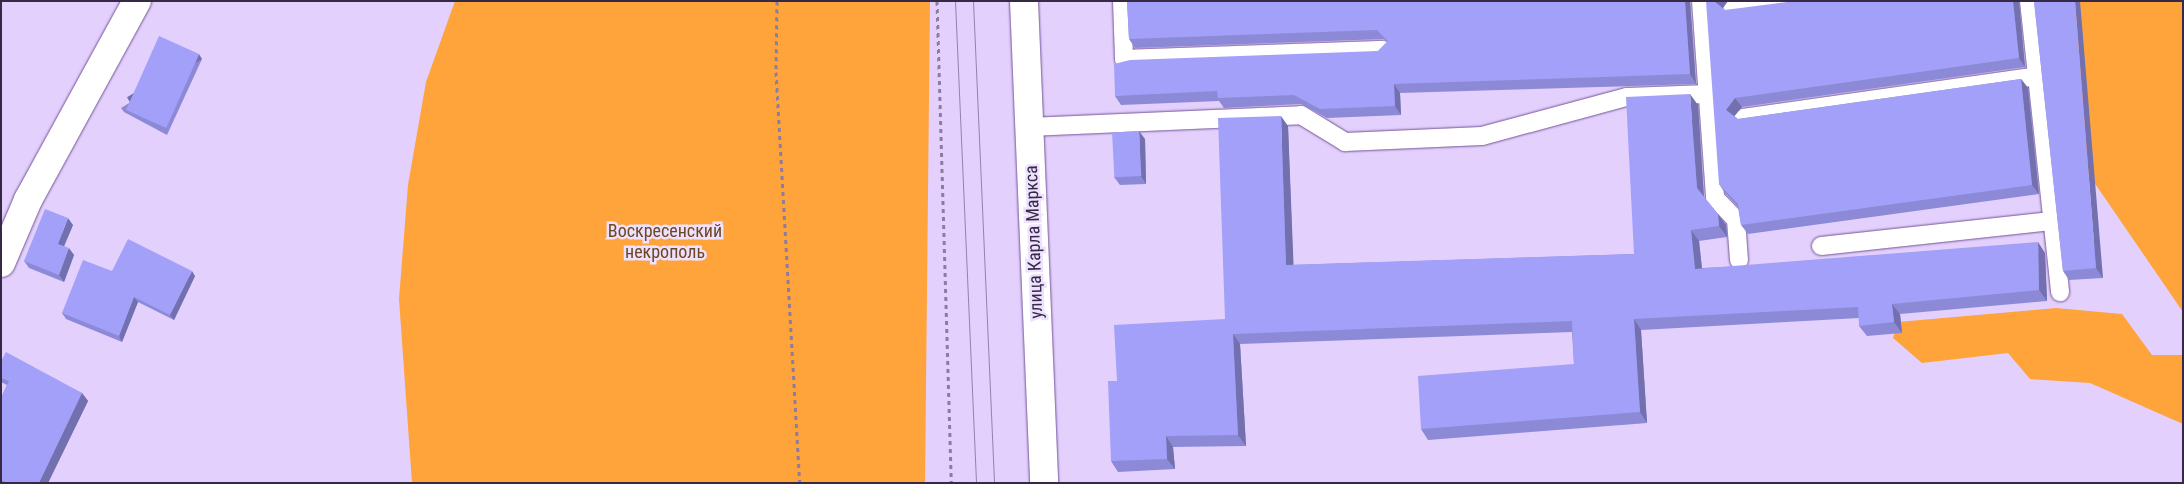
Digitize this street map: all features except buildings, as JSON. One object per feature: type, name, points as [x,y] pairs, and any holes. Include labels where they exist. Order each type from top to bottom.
[{"type":"main road","points":[[1,263],[28,200],[137,1]]},
{"type":"main road","name":"улица Карла Маркса","points":[[1024,1],[1044,483]]},
{"type":"lane","points":[[1122,1],[1124,59],[1384,50]]},
{"type":"lane","points":[[1701,1],[1715,198],[1736,220],[1739,260]]},
{"type":"lane","points":[[1731,9],[1792,1]]},
{"type":"lane","points":[[2029,1],[2060,292]]},
{"type":"lane","points":[[1743,118],[2037,76]]},
{"type":"lane","points":[[1029,127],[1301,115],[1345,142],[1462,137],[1482,136],[1627,98],[1707,94]]},
{"type":"lane","points":[[1821,246],[2052,221]]},
{"type":"path","points":[[777,1],[776,72],[800,483]]},
{"type":"path","points":[[937,1],[951,483]]},
{"type":"green space","name":"Воскресенский некрополь","points":[[455,1],[930,1],[925,483],[412,483],[399,299],[408,185],[426,82]]},
{"type":"green space","points":[[2069,1],[2183,1],[2183,312],[2087,172]]},
{"type":"green space","points":[[2056,308],[2122,314],[2152,355],[2183,355],[2183,424],[2090,383],[2030,379],[2008,353],[1922,363],[1893,338],[1898,322]]},
{"type":"tram line","points":[[955,1],[976,483]]},
{"type":"tram line","points":[[973,1],[994,483]]}]
